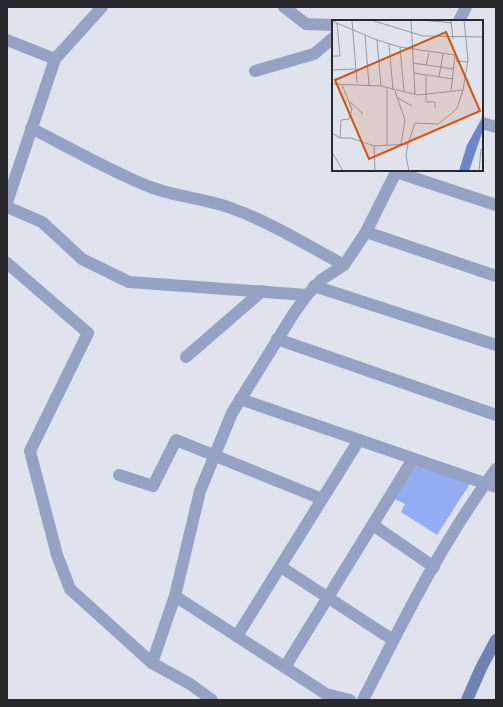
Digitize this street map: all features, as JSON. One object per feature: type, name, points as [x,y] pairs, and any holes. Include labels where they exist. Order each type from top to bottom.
[{"type":"street","points":[[7,202],[55,59],[102,7]]},
{"type":"street","points":[[284,7],[306,24],[332,24]]},
{"type":"street","points":[[460,20],[466,7]]},
{"type":"street","points":[[255,71],[314,54],[332,39]]},
{"type":"street","points":[[7,40],[55,59]]},
{"type":"street","points":[[483,122],[496,127]]},
{"type":"street","points":[[31,128],[143,185],[170,194],[201,199],[229,207],[261,220],[344,265]]},
{"type":"street","points":[[152,663],[175,596],[200,491],[232,413],[277,339],[311,290],[344,265],[366,232],[397,171],[496,205]]},
{"type":"street","points":[[7,207],[42,222],[82,259],[128,282],[262,291],[311,290],[496,345]]},
{"type":"street","points":[[366,232],[496,276]]},
{"type":"street","points":[[7,263],[88,333],[30,451],[57,556],[70,589],[152,663],[190,684],[212,700]]},
{"type":"street","points":[[186,357],[262,291]]},
{"type":"street","points":[[277,339],[496,415]]},
{"type":"street","points":[[240,399],[491,485]]},
{"type":"street","points":[[119,475],[153,486],[176,440],[214,457],[322,499]]},
{"type":"street","points":[[237,636],[359,440]]},
{"type":"street","points":[[285,667],[413,459]]},
{"type":"street","points":[[363,700],[393,640],[434,567],[467,510],[491,485],[496,469]]},
{"type":"street","points":[[373,525],[434,567]]},
{"type":"street","points":[[281,567],[393,640]]},
{"type":"street","points":[[175,596],[285,667],[325,697],[350,700]]},
{"type":"street","points":[[467,700],[481,668],[496,640]]},
{"type":"shaded area","points":[[421,465],[471,482],[437,535],[401,512],[405,504],[395,499],[412,468]]}]
